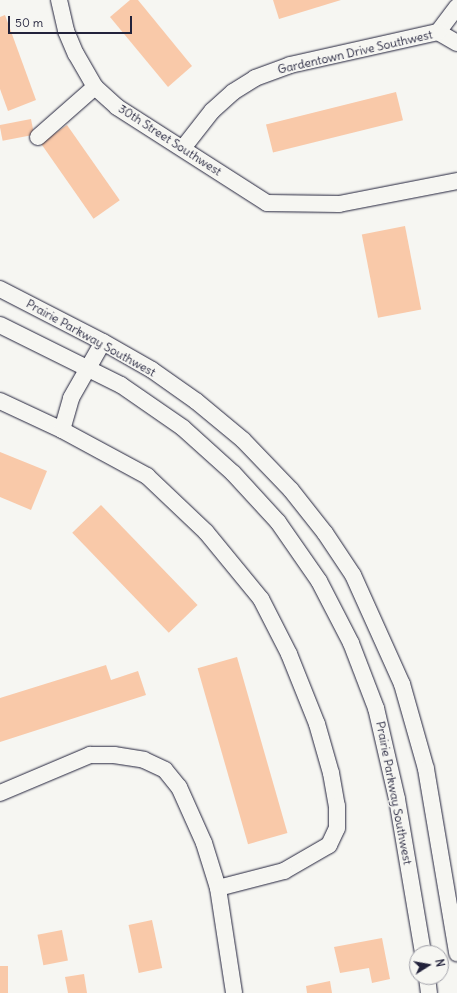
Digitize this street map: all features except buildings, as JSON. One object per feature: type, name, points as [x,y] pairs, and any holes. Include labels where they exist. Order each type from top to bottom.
[{"type":"street","name":"30th Street Southwest","points":[[59,0],[66,30],[76,54],[96,87],[117,107],[267,203],[340,204],[457,183]]},
{"type":"street","points":[[457,7],[438,32],[457,43]]},
{"type":"street","name":"Gardentown Drive Southwest","points":[[183,148],[212,111],[232,92],[255,78],[290,65],[438,32]]},
{"type":"street","points":[[38,137],[96,87]]},
{"type":"street","name":"Prairie Parkway Southwest","points":[[0,289],[103,342],[152,370],[243,440],[291,490],[325,533],[353,575],[402,684],[426,769],[457,952]]},
{"type":"street","name":"Prairie Parkway Southwest","points":[[0,325],[89,367],[121,385],[183,428],[233,474],[278,522],[319,581],[352,643],[376,708],[397,799],[422,945]]},
{"type":"street","points":[[62,430],[71,398],[103,342]]},
{"type":"street","points":[[0,400],[62,430],[147,476],[206,532],[261,599],[289,654],[317,724],[331,773],[337,806],[337,828],[329,845],[284,871],[218,888]]},
{"type":"street","points":[[0,793],[90,755],[114,755],[144,760],[165,770],[179,787],[204,844],[218,888],[234,993]]}]
